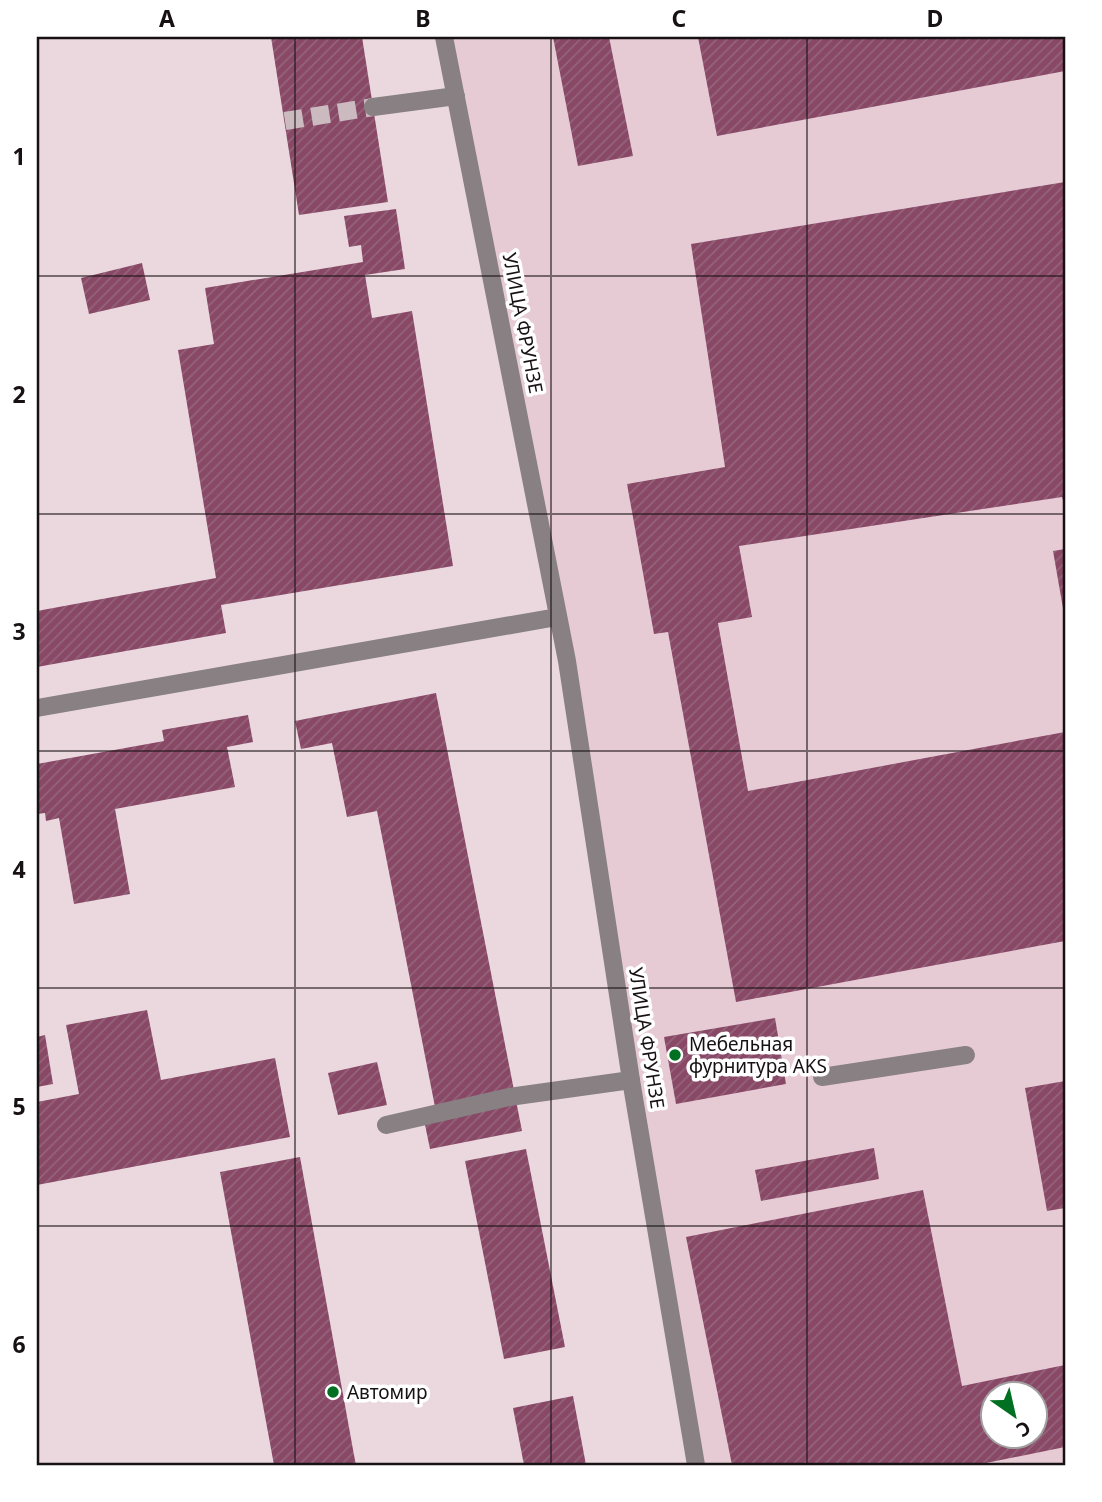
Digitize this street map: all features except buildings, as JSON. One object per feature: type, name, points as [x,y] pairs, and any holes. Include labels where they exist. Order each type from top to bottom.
[{"type":"street","name":"УЛИЦА ФРУНЗЕ","points":[[444,37],[567,661],[631,1080],[696,1465]]},
{"type":"street","points":[[373,107],[456,96]]},
{"type":"street","points":[[37,708],[557,617]]},
{"type":"street","points":[[822,1077],[966,1055]]},
{"type":"street","points":[[386,1125],[509,1097],[631,1080]]},
{"type":"shaded area","points":[[444,37],[1065,37],[1065,1465],[696,1465],[567,661]]},
{"type":"tunnel","points":[[285,121],[373,107]]},
{"type":"place","name":"Мебельная фурнитура AKS","points":[[675,1055]]},
{"type":"place","name":"Автомир","points":[[333,1392]]}]
